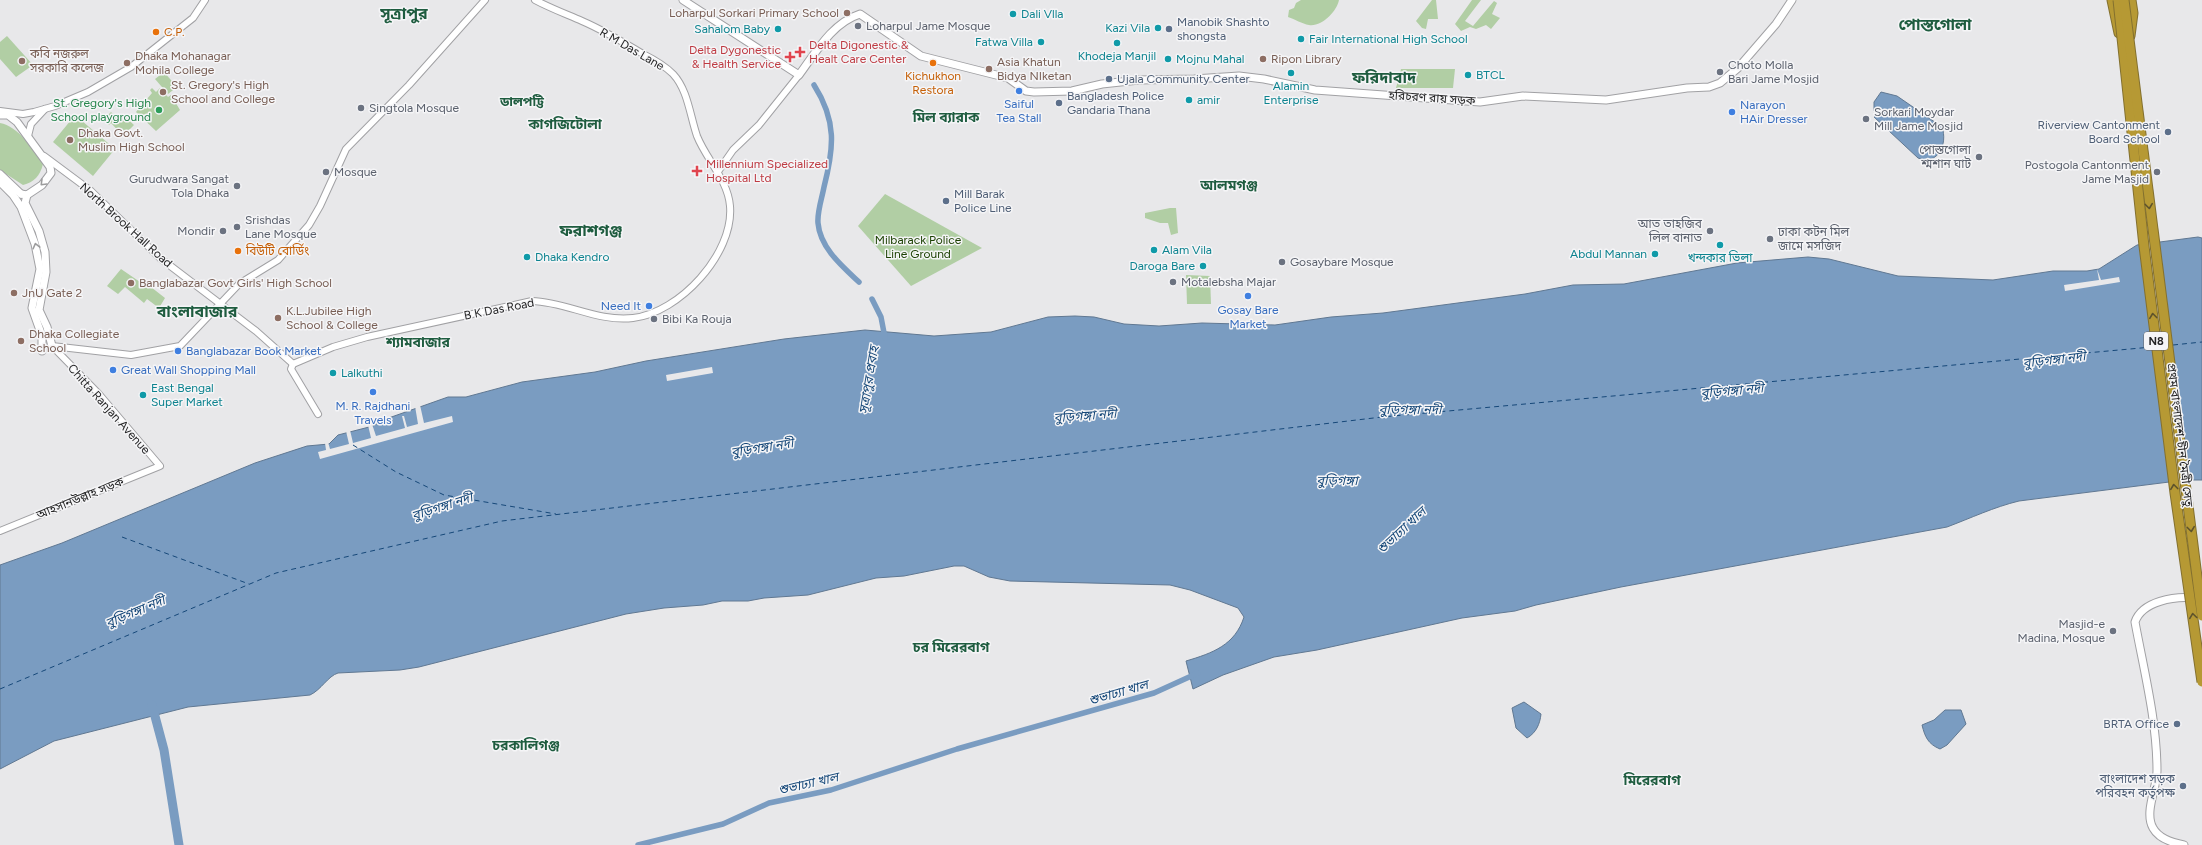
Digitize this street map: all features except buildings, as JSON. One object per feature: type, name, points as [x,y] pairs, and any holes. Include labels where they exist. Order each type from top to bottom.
[{"type":"highway","points":[[2112,0],[2114,15],[2126,45]]},
{"type":"highway","name":"প্রথম বাংলাদেশ-চীন মৈত্রী সেতু","points":[[2118,0],[2126,45],[2144,239],[2174,485],[2202,682]]},
{"type":"highway","name":"N8","points":[[2124,0],[2126,45],[2202,616]]},
{"type":"highway","points":[[2126,45],[2133,13],[2131,0]]},
{"type":"main road","points":[[683,0],[799,75]]},
{"type":"main road","name":"হরিচরণ রায় সড়ক","points":[[799,75],[836,27],[850,18],[860,14],[890,32],[921,56],[1008,78],[1026,91],[1034,92],[1066,92],[1081,88],[1139,80],[1240,76],[1264,79],[1315,90],[1350,91],[1480,102],[1523,96],[1606,100],[1687,88],[1699,89],[1720,83],[1735,70],[1776,24],[1792,0]]},
{"type":"main road","points":[[0,111],[8,115],[28,136],[44,156],[50,167],[51,173],[42,185],[21,196]]},
{"type":"main road","points":[[0,114],[8,115]]},
{"type":"main road","points":[[0,174],[21,196],[39,261],[39,273],[32,308],[42,336],[42,351]]},
{"type":"main road","points":[[0,182],[21,196]]},
{"type":"main road","name":"Chitta Ranjan Avenue","points":[[21,196],[39,231],[45,252],[46,272],[39,310],[47,327],[52,346]]},
{"type":"main road","points":[[2182,845],[2165,840],[2160,836],[2153,828],[2150,819],[2157,779],[2157,747],[2135,622],[2140,612],[2158,602],[2181,598],[2196,599],[2202,602]]},
{"type":"street","points":[[0,111],[23,114],[45,109],[88,92],[131,67],[193,18],[205,0]]},
{"type":"street","points":[[52,346],[131,355],[180,346],[239,284],[278,260],[309,225],[329,188],[346,148],[409,85],[485,0]]},
{"type":"street","name":"R M Das Lane","points":[[535,0],[608,33],[651,58],[673,74],[682,90],[701,145],[717,173]]},
{"type":"street","points":[[717,173],[732,150],[759,125],[799,75]]},
{"type":"street","points":[[28,136],[31,124],[45,109]]},
{"type":"street","name":"North Brook Hall Road","points":[[44,156],[91,191],[160,258],[256,331],[293,364]]},
{"type":"street","name":"B K Das Road","points":[[293,364],[333,347],[367,337],[427,322],[532,301],[548,302],[596,316],[634,318],[656,312],[671,304],[690,290],[722,246],[730,222],[730,206],[724,184],[717,173]]},
{"type":"street","name":"Chitta Ranjan Avenue","points":[[52,346],[98,393],[160,466]]},
{"type":"street","points":[[293,364],[291,369],[318,414]]},
{"type":"street","name":"আহসানউল্লাহ সড়ক","points":[[0,531],[160,466]]},
{"type":"green space","points":[[1301,0],[1339,0],[1335,9],[1324,21],[1314,25],[1309,25],[1288,17],[1289,10],[1294,8],[1296,3]]},
{"type":"green space","points":[[1432,0],[1436,0],[1438,19],[1428,19],[1426,29],[1422,28],[1416,21]]},
{"type":"green space","points":[[1472,0],[1481,0],[1465,21],[1473,26],[1494,1],[1497,3],[1492,14],[1500,18],[1491,29],[1486,25],[1476,29],[1470,27],[1461,31],[1455,24]]},
{"type":"green space","points":[[7,36],[33,65],[16,77],[0,59],[0,42]]},
{"type":"green space","points":[[1401,69],[1455,69],[1453,88],[1396,88]]},
{"type":"green space","points":[[164,72],[177,87],[168,94],[155,79]]},
{"type":"green space","name":"St. Gregory's High School playground","points":[[152,88],[156,92],[160,88],[168,97],[171,95],[180,110],[156,131],[136,112],[152,93],[150,90]]},
{"type":"green space","points":[[111,112],[118,119],[122,114],[134,125],[123,136],[111,123],[109,125],[103,120]]},
{"type":"green space","points":[[75,115],[115,149],[93,176],[53,142]]},
{"type":"green space","points":[[0,123],[7,125],[25,139],[43,164],[36,178],[30,182],[23,185],[0,170]]},
{"type":"green space","name":"Milbarack Police Line Ground","points":[[885,194],[982,248],[911,286],[858,226]]},
{"type":"green space","points":[[1176,208],[1178,233],[1171,235],[1168,223],[1160,223],[1145,218],[1145,213]]},
{"type":"green space","points":[[121,269],[140,282],[142,280],[165,298],[159,308],[147,299],[144,303],[125,287],[118,294],[107,286]]},
{"type":"green space","points":[[1186,275],[1210,276],[1211,304],[1187,304]]},
{"type":"water","points":[[1881,92],[1897,96],[1942,127],[1944,140],[1940,152],[1936,156],[1925,160],[1918,158],[1874,117],[1877,114],[1874,111],[1874,102]]},
{"type":"water","name":"বুড়িগঙ্গা","points":[[2198,237],[2202,238],[2202,480],[2185,480],[2019,501],[1992,509],[1947,527],[1621,587],[1536,605],[1515,611],[1462,618],[1317,650],[1274,657],[1223,675],[1193,689],[1186,661],[1214,651],[1235,635],[1244,617],[1238,608],[1190,590],[1170,585],[1010,581],[989,577],[964,566],[954,566],[904,576],[876,578],[808,595],[764,598],[748,601],[722,601],[703,605],[664,608],[626,614],[419,667],[400,670],[338,673],[310,695],[188,707],[54,741],[0,769],[0,565],[62,543],[255,463],[307,446],[329,444],[338,435],[373,426],[383,420],[448,397],[466,397],[522,382],[595,372],[646,361],[784,339],[865,330],[934,336],[991,332],[1048,317],[1075,316],[1094,317],[1124,324],[1159,326],[1202,323],[1275,325],[1331,317],[1383,313],[1525,294],[1573,285],[1624,284],[1737,263],[1808,257],[1829,259],[1898,276],[1993,280],[2053,271],[2087,271],[2099,269],[2137,245]]},
{"type":"water","points":[[1524,702],[1541,714],[1537,728],[1533,734],[1527,738],[1516,728],[1512,708]]},
{"type":"water","points":[[1945,710],[1961,710],[1966,724],[1947,745],[1940,749],[1928,740],[1922,725],[1934,720]]},
{"type":"pier","points":[[2154,241],[2183,483],[2171,484],[2155,372],[2141,242]]},
{"type":"pier","points":[[2097,269],[2101,280],[2119,277],[2120,282],[2065,291],[2064,285],[2099,280]]},
{"type":"pier","points":[[712,367],[713,373],[667,381],[666,375]]},
{"type":"pier","points":[[420,405],[424,423],[452,416],[453,422],[320,459],[318,452],[326,450],[325,443],[328,442],[330,449],[349,444],[346,431],[350,430],[353,443],[371,438],[368,425],[372,424],[376,436],[405,428],[402,416],[404,416],[407,427],[418,424],[415,406]]},
{"type":"waterway","points":[[814,85],[827,111],[831,135],[830,160],[818,214],[820,232],[823,241],[833,256],[859,282]]},
{"type":"waterway","name":"সূত্রাপুর প্রবাহ","points":[[872,299],[881,317],[885,338]]},
{"type":"waterway","name":"শুভাঢ্যা খাল","points":[[638,845],[723,824],[769,803],[831,790],[957,749],[1154,693],[1198,673]]},
{"type":"waterway","points":[[152,705],[164,750],[179,845]]},
{"type":"ferry route","points":[[2173,345],[2202,342]]},
{"type":"ferry route","points":[[0,689],[276,573],[502,521],[1382,417],[2152,347]]},
{"type":"ferry route","points":[[353,445],[396,472],[444,495],[556,514]]},
{"type":"ferry route","points":[[122,537],[249,584]]},
{"type":"place","name":"Loharpul Sorkari Primary School","points":[[847,13]]},
{"type":"place","name":"Dali Vlla","points":[[1013,14]]},
{"type":"place","name":"Loharpul Jame Mosque","points":[[858,26]]},
{"type":"place","name":"Kazi Vila","points":[[1158,28]]},
{"type":"place","name":"Sahalom Baby","points":[[778,29]]},
{"type":"place","name":"Manobik Shashto shongsta","points":[[1169,29]]},
{"type":"place","name":"C.P.","points":[[156,32]]},
{"type":"place","name":"Fair International High School","points":[[1301,39]]},
{"type":"place","name":"Fatwa Villa","points":[[1041,42]]},
{"type":"place","name":"Khodeja Manjil","points":[[1117,43]]},
{"type":"place","name":"Delta Digonestic & Healt Care Center","points":[[800,52]]},
{"type":"place","name":"Delta Dygonestic & Health Service","points":[[790,57]]},
{"type":"place","name":"Mojnu Mahal","points":[[1168,59]]},
{"type":"place","name":"Ripon Library","points":[[1263,59]]},
{"type":"place","name":"কবি নজরুল সরকারি কলেজ","points":[[22,61]]},
{"type":"place","name":"Dhaka Mohanagar Mohila College","points":[[127,63]]},
{"type":"place","name":"Kichukhon Restora","points":[[933,63]]},
{"type":"place","name":"Asia Khatun Bidya NIketan","points":[[989,69]]},
{"type":"place","name":"Choto Molla Bari Jame Mosjid","points":[[1720,72]]},
{"type":"place","name":"Alamin Enterprise","points":[[1291,73]]},
{"type":"place","name":"BTCL","points":[[1468,75]]},
{"type":"place","name":"Ujala Community Center","points":[[1109,79]]},
{"type":"place","name":"Saiful Tea Stall","points":[[1019,91]]},
{"type":"place","name":"St. Gregory's High School and College","points":[[163,92]]},
{"type":"place","name":"amir","points":[[1189,100]]},
{"type":"place","name":"Bangladesh Police Gandaria Thana","points":[[1059,103]]},
{"type":"place","name":"Singtola Mosque","points":[[361,108]]},
{"type":"place","name":"St. Gregory's High School playground","points":[[159,110]]},
{"type":"place","name":"Narayon HAir Dresser","points":[[1732,112]]},
{"type":"place","name":"Sorkari Moydar Mill Jame Mosjid","points":[[1866,119]]},
{"type":"place","name":"Riverview Cantonment Board School","points":[[2168,132]]},
{"type":"place","name":"Dhaka Govt. Muslim High School","points":[[70,140]]},
{"type":"place","name":"পোস্তগোলা শ্মশান ঘাট","points":[[1979,157]]},
{"type":"place","name":"Millennium Specialized Hospital Ltd","points":[[697,171]]},
{"type":"place","name":"Mosque","points":[[326,172]]},
{"type":"place","name":"Postogola Cantonment Jame Masjid","points":[[2157,172]]},
{"type":"place","name":"Gurudwara Sangat Tola Dhaka","points":[[237,186]]},
{"type":"place","name":"Mill Barak Police Line","points":[[946,201]]},
{"type":"place","name":"Srishdas Lane Mosque","points":[[237,227]]},
{"type":"place","name":"Mondir","points":[[223,231]]},
{"type":"place","name":"আত তাহজিব লিল বানাত","points":[[1710,231]]},
{"type":"place","name":"ঢাকা কটন মিল জামে মসজিদ","points":[[1770,239]]},
{"type":"place","name":"খন্দকার ভিলা","points":[[1720,245]]},
{"type":"place","name":"Alam Vila","points":[[1154,250]]},
{"type":"place","name":"বিউটি বোর্ডিং","points":[[238,251]]},
{"type":"place","name":"Abdul Mannan","points":[[1655,254]]},
{"type":"place","name":"Dhaka Kendro","points":[[527,257]]},
{"type":"place","name":"Gosaybare Mosque","points":[[1282,262]]},
{"type":"place","name":"Daroga Bare","points":[[1203,266]]},
{"type":"place","name":"Motalebsha Majar","points":[[1173,282]]},
{"type":"place","name":"Banglabazar Govt Girls' High School","points":[[131,283]]},
{"type":"place","name":"JnU Gate 2","points":[[14,293]]},
{"type":"place","name":"Gosay Bare Market","points":[[1248,296]]},
{"type":"place","name":"Need It","points":[[649,306]]},
{"type":"place","name":"K.L.Jubilee High School & College","points":[[278,318]]},
{"type":"place","name":"Bibi Ka Rouja","points":[[654,319]]},
{"type":"place","name":"Dhaka Collegiate School","points":[[21,341]]},
{"type":"place","name":"Banglabazar Book Market","points":[[178,351]]},
{"type":"place","name":"Great Wall Shopping Mall","points":[[113,370]]},
{"type":"place","name":"Lalkuthi","points":[[333,373]]},
{"type":"place","name":"M. R. Rajdhani Travels","points":[[373,392]]},
{"type":"place","name":"East Bengal Super Market","points":[[143,395]]},
{"type":"place","name":"Masjid-e Madina, Mosque","points":[[2113,631]]},
{"type":"place","name":"BRTA Office","points":[[2177,724]]},
{"type":"place","name":"বাংলাদেশ সড়ক পরিবহন কর্তৃপক্ষ","points":[[2183,786]]},
{"type":"district","name":"সূত্রাপুর","points":[[404,13]]},
{"type":"district","name":"পোস্তগোলা","points":[[1935,24]]},
{"type":"district","name":"ফরিদাবাদ","points":[[1384,77]]},
{"type":"district","name":"ডালপট্টি","points":[[522,101]]},
{"type":"district","name":"মিল ব্যারাক","points":[[946,117]]},
{"type":"district","name":"কাগজিটোলা","points":[[565,124]]},
{"type":"district","name":"আলমগঞ্জ","points":[[1229,185]]},
{"type":"district","name":"ফরাশগঞ্জ","points":[[591,230]]},
{"type":"district","name":"বাংলাবাজার","points":[[197,311]]},
{"type":"district","name":"শ্যামবাজার","points":[[418,342]]},
{"type":"district","name":"চর মিরেরবাগ","points":[[951,647]]},
{"type":"district","name":"চরকালিগঞ্জ","points":[[526,745]]},
{"type":"district","name":"মিরেরবাগ","points":[[1652,780]]},
{"type":"water label","name":"বুড়িগঙ্গা নদী","points":[[2054,359]]},
{"type":"water label","name":"বুড়িগঙ্গা নদী","points":[[1732,390]]},
{"type":"water label","name":"বুড়িগঙ্গা নদী","points":[[1410,409]]},
{"type":"water label","name":"বুড়িগঙ্গা নদী","points":[[1085,415]]},
{"type":"water label","name":"বুড়িগঙ্গা নদী","points":[[762,447]]},
{"type":"water label","name":"বুড়িগঙ্গা নদী","points":[[442,506]]},
{"type":"water label","name":"বুড়িগঙ্গা নদী","points":[[135,611]]}]
